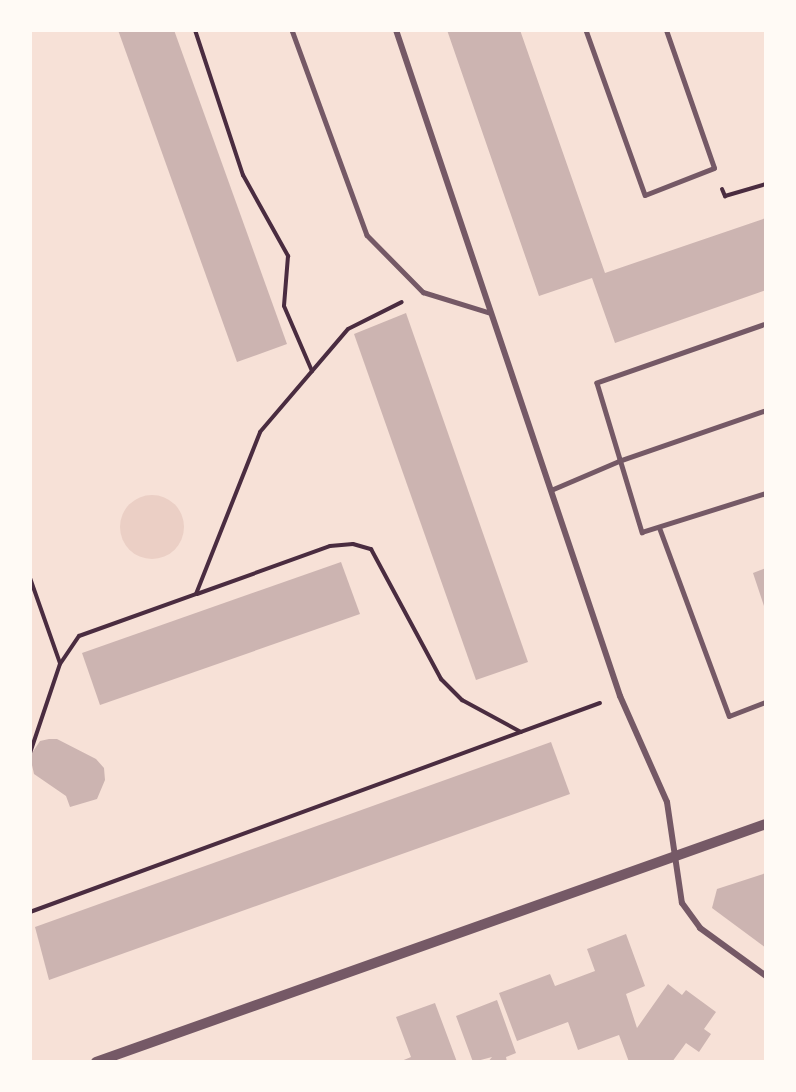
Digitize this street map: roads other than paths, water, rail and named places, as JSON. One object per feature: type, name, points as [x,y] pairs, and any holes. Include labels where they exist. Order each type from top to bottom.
[{"type":"street","points":[[396,30],[620,696],[667,802],[682,903],[700,928],[766,976]]},
{"type":"street","points":[[96,1062],[766,824]]},
{"type":"lane","points":[[292,30],[367,236],[423,292],[491,313]]},
{"type":"lane","points":[[586,30],[645,195],[714,168],[666,30]]},
{"type":"lane","points":[[766,324],[597,383],[642,532],[660,529],[766,493]]},
{"type":"lane","points":[[551,490],[619,461],[766,410]]},
{"type":"lane","points":[[660,529],[729,716],[766,702]]}]
